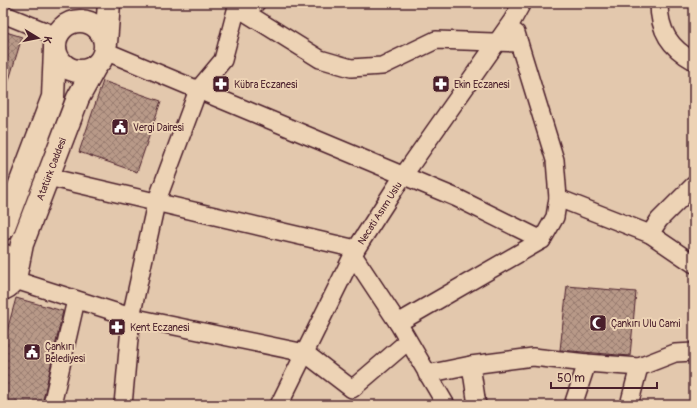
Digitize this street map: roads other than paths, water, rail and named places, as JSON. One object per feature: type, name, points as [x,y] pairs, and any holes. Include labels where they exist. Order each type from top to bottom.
[{"type":"main road","points":[[3,229],[53,97],[59,37],[79,3]]},
{"type":"main road","name":"Atatürk Caddesi","points":[[10,285],[22,244],[78,98],[102,53],[109,3]]},
{"type":"main road","points":[[77,20],[91,22],[101,31],[102,53],[82,71],[70,69],[60,61],[59,37],[77,20]]},
{"type":"main road","points":[[3,255],[14,262],[10,285]]},
{"type":"street","points":[[235,5],[256,3]]},
{"type":"street","points":[[398,323],[542,240],[555,216],[558,198],[555,160],[512,21],[510,3]]},
{"type":"street","name":"Necati Asım Uslu","points":[[279,405],[354,252],[403,176],[498,42],[522,3]]},
{"type":"street","points":[[659,3],[664,31],[672,46],[694,60]]},
{"type":"street","points":[[235,5],[320,59],[351,68],[382,66],[436,40],[519,43]]},
{"type":"street","points":[[123,405],[131,317],[156,203],[198,90],[223,60],[235,5]]},
{"type":"street","points":[[3,14],[59,37]]},
{"type":"street","points":[[102,53],[198,90],[457,198],[542,240]]},
{"type":"street","points":[[48,177],[354,252],[446,405]]},
{"type":"street","points":[[650,234],[659,220],[694,186]]},
{"type":"street","points":[[558,198],[650,234],[694,264]]},
{"type":"street","points":[[10,285],[76,300],[131,317],[304,353],[352,389],[408,341]]},
{"type":"street","points":[[52,405],[76,300]]},
{"type":"street","points":[[427,374],[471,365],[533,357],[587,364],[639,367],[674,353],[694,352]]},
{"type":"street","points":[[573,405],[587,364]]},
{"type":"street","points":[[471,365],[477,405]]},
{"type":"street","points":[[628,405],[639,367]]},
{"type":"place","name":"Kübra Eczanesi","points":[[221,84]]},
{"type":"place","name":"Ekin Eczanesi","points":[[441,84]]},
{"type":"place","name":"Vergi Dairesi","points":[[120,127]]},
{"type":"place","name":"Çankırı Ulu Cami","points":[[598,323]]},
{"type":"place","name":"Kent Eczanesi","points":[[117,327]]},
{"type":"place","name":"Çankırı Belediyesi","points":[[32,352]]}]
